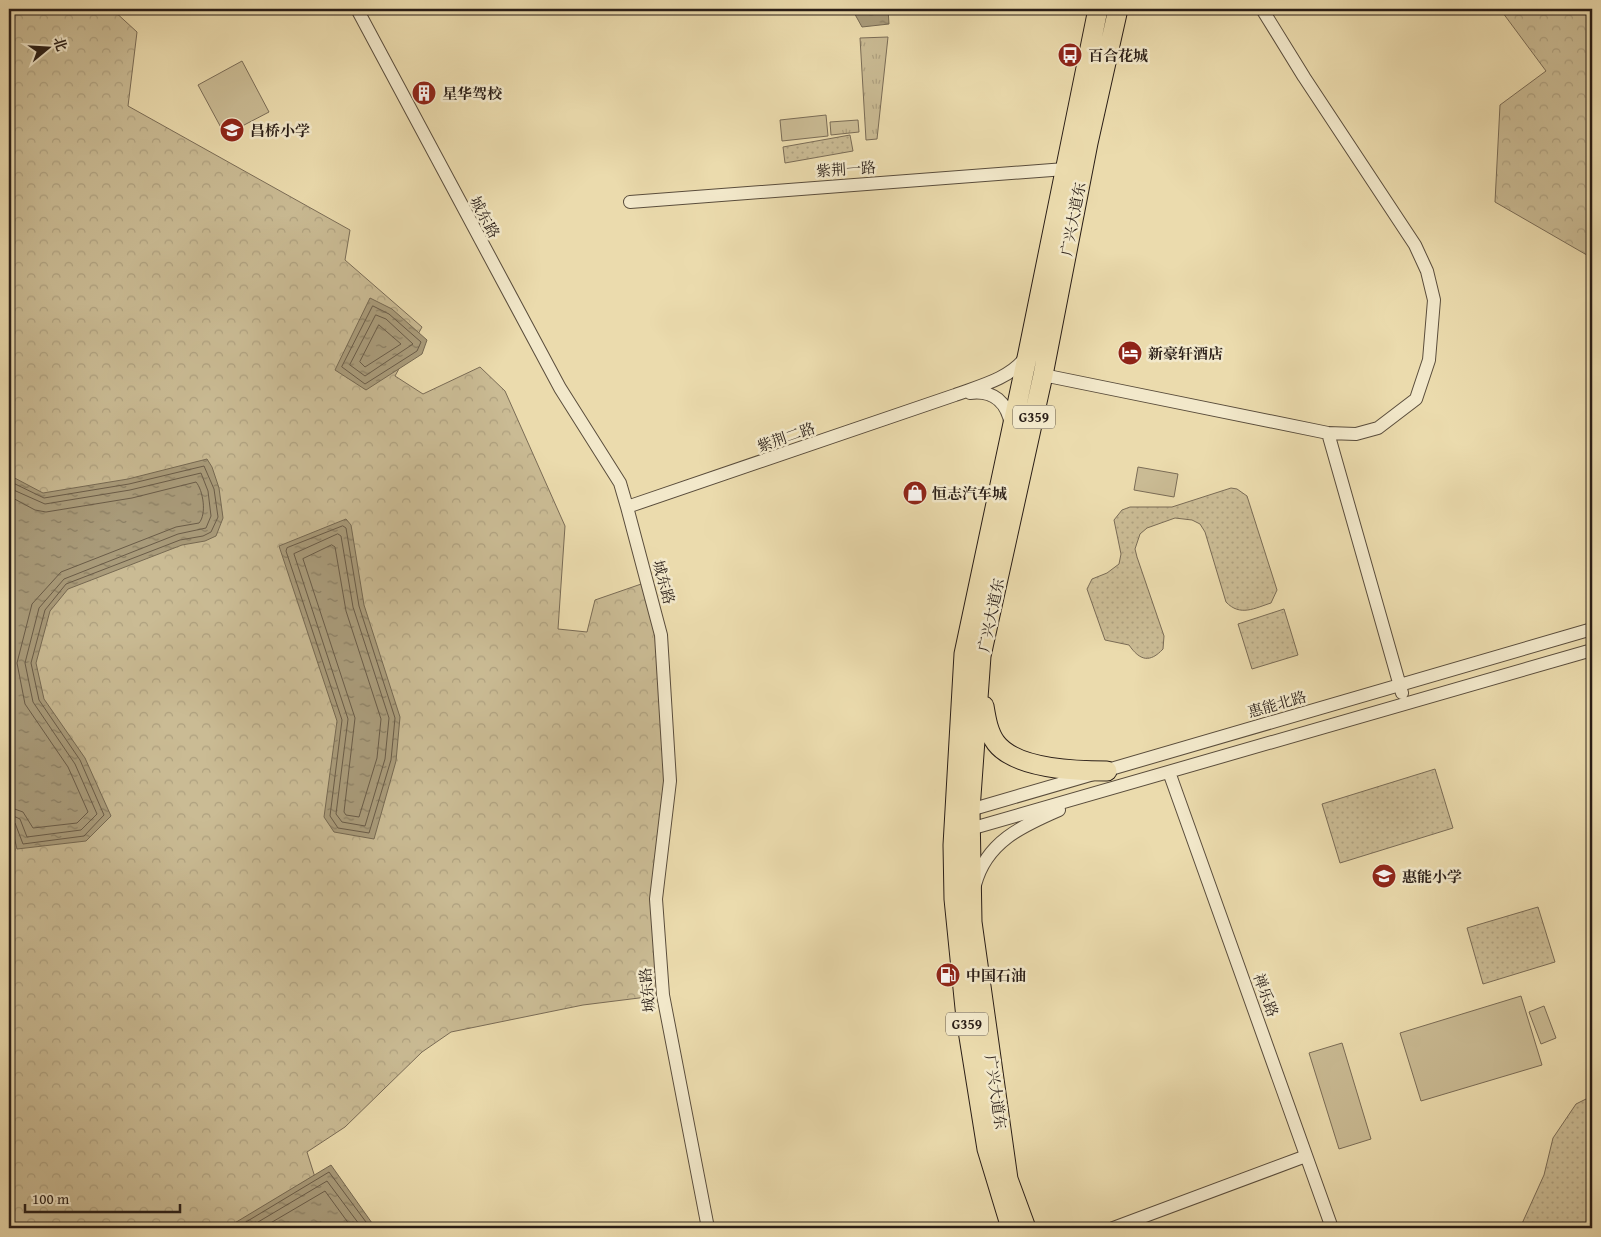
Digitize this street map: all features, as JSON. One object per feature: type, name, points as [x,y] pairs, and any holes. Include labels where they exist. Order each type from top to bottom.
[{"type":"highway","name":"广兴大道东","points":[[1010,1228],[987,1149],[966,1018],[954,899],[953,845],[964,654],[1012,432],[1098,9]]},
{"type":"highway","name":"广兴大道东","points":[[1026,1228],[1008,1179],[972,922],[970,819],[981,656],[1043,375],[1088,143],[1118,9]]},
{"type":"highway","points":[[980,690],[988,727],[997,743],[1012,755],[1038,764],[1070,771],[1107,770]]},
{"type":"street","name":"城东路","points":[[357,9],[560,388],[620,483],[661,634],[670,780],[656,899],[663,995],[708,1228]]},
{"type":"street","points":[[1043,375],[1328,434],[1356,434],[1378,428],[1416,399],[1429,360],[1434,300],[1427,271],[1412,239],[1304,77],[1262,9]]},
{"type":"street","name":"紫荆一路","points":[[630,202],[1065,169]]},
{"type":"street","name":"紫荆二路","points":[[627,508],[994,380],[1018,368],[1028,353]]},
{"type":"street","name":"紫荆二路","points":[[955,395],[980,392],[994,395],[1003,401],[1008,411],[1012,432]]},
{"type":"street","points":[[1328,434],[1405,704]]},
{"type":"street","name":"惠能北路","points":[[970,819],[1107,770],[1592,629]]},
{"type":"street","points":[[970,819],[1098,792],[1592,650]]},
{"type":"street","name":"禅乐路","points":[[1169,772],[1332,1228]]},
{"type":"street","points":[[972,922],[976,883],[984,861],[995,845],[1026,825],[1098,792]]},
{"type":"street","points":[[1113,1228],[1306,1156]]},
{"type":"green space","points":[[9,9],[112,9],[137,32],[128,106],[350,230],[345,260],[422,327],[395,376],[423,394],[480,367],[505,391],[565,526],[558,629],[587,632],[595,600],[647,582],[661,635],[670,781],[656,899],[663,995],[583,1005],[451,1032],[422,1052],[345,1127],[307,1152],[331,1228],[9,1228]]},
{"type":"green space","points":[[1500,9],[1592,9],[1592,258],[1495,202],[1500,105],[1546,71]]},
{"type":"green space","points":[[888,37],[877,139],[866,140],[860,38]]},
{"type":"green space","points":[[242,61],[269,112],[225,135],[198,85]]},
{"type":"green space","points":[[826,115],[828,136],[782,141],[780,120]]},
{"type":"green space","points":[[858,120],[859,132],[831,135],[830,122]]},
{"type":"green space","points":[[850,135],[853,151],[785,163],[783,147]]},
{"type":"green space","points":[[1138,467],[1178,474],[1174,497],[1134,490]]},
{"type":"green space","points":[[1231,488],[1237,489],[1247,496],[1277,590],[1271,603],[1248,610],[1231,607],[1226,602],[1205,532],[1200,524],[1192,520],[1175,518],[1147,528],[1140,534],[1135,549],[1164,636],[1163,649],[1154,657],[1145,658],[1137,654],[1129,645],[1105,640],[1087,589],[1092,579],[1107,573],[1119,564],[1121,554],[1114,520],[1122,510],[1130,507],[1172,507]]},
{"type":"green space","points":[[1284,609],[1298,655],[1252,669],[1238,624]]},
{"type":"green space","points":[[1435,769],[1453,828],[1340,863],[1322,804]]},
{"type":"green space","points":[[1538,907],[1555,962],[1483,984],[1467,928]]},
{"type":"green space","points":[[1521,996],[1542,1065],[1421,1101],[1400,1033]]},
{"type":"green space","points":[[1544,1006],[1556,1038],[1541,1044],[1529,1012]]},
{"type":"green space","points":[[1342,1043],[1371,1139],[1339,1149],[1309,1053]]},
{"type":"green space","points":[[1592,1096],[1592,1228],[1520,1228],[1544,1175],[1553,1138],[1576,1104]]},
{"type":"water","points":[[852,9],[888,9],[889,24],[862,27]]},
{"type":"water","points":[[370,298],[392,309],[427,340],[422,354],[366,390],[335,370]]},
{"type":"water","points":[[207,459],[212,467],[219,488],[223,518],[216,536],[205,541],[182,545],[68,589],[50,611],[36,663],[44,699],[85,758],[111,816],[86,841],[17,849],[9,816],[9,475],[43,493],[128,479]]},
{"type":"water","points":[[346,519],[351,525],[364,605],[400,717],[396,761],[374,839],[334,832],[324,817],[337,721],[279,546]]},
{"type":"water","points":[[331,1165],[372,1223],[370,1228],[177,1228],[233,1224]]},
{"type":"place","name":"百合花城","points":[[1070,55]]},
{"type":"place","name":"星华驾校","points":[[424,93]]},
{"type":"place","name":"昌桥小学","points":[[232,130]]},
{"type":"place","name":"新豪轩酒店","points":[[1130,353]]},
{"type":"place","name":"恒志汽车城","points":[[915,493]]},
{"type":"place","name":"惠能小学","points":[[1384,876]]},
{"type":"place","name":"中国石油","points":[[948,975]]}]
